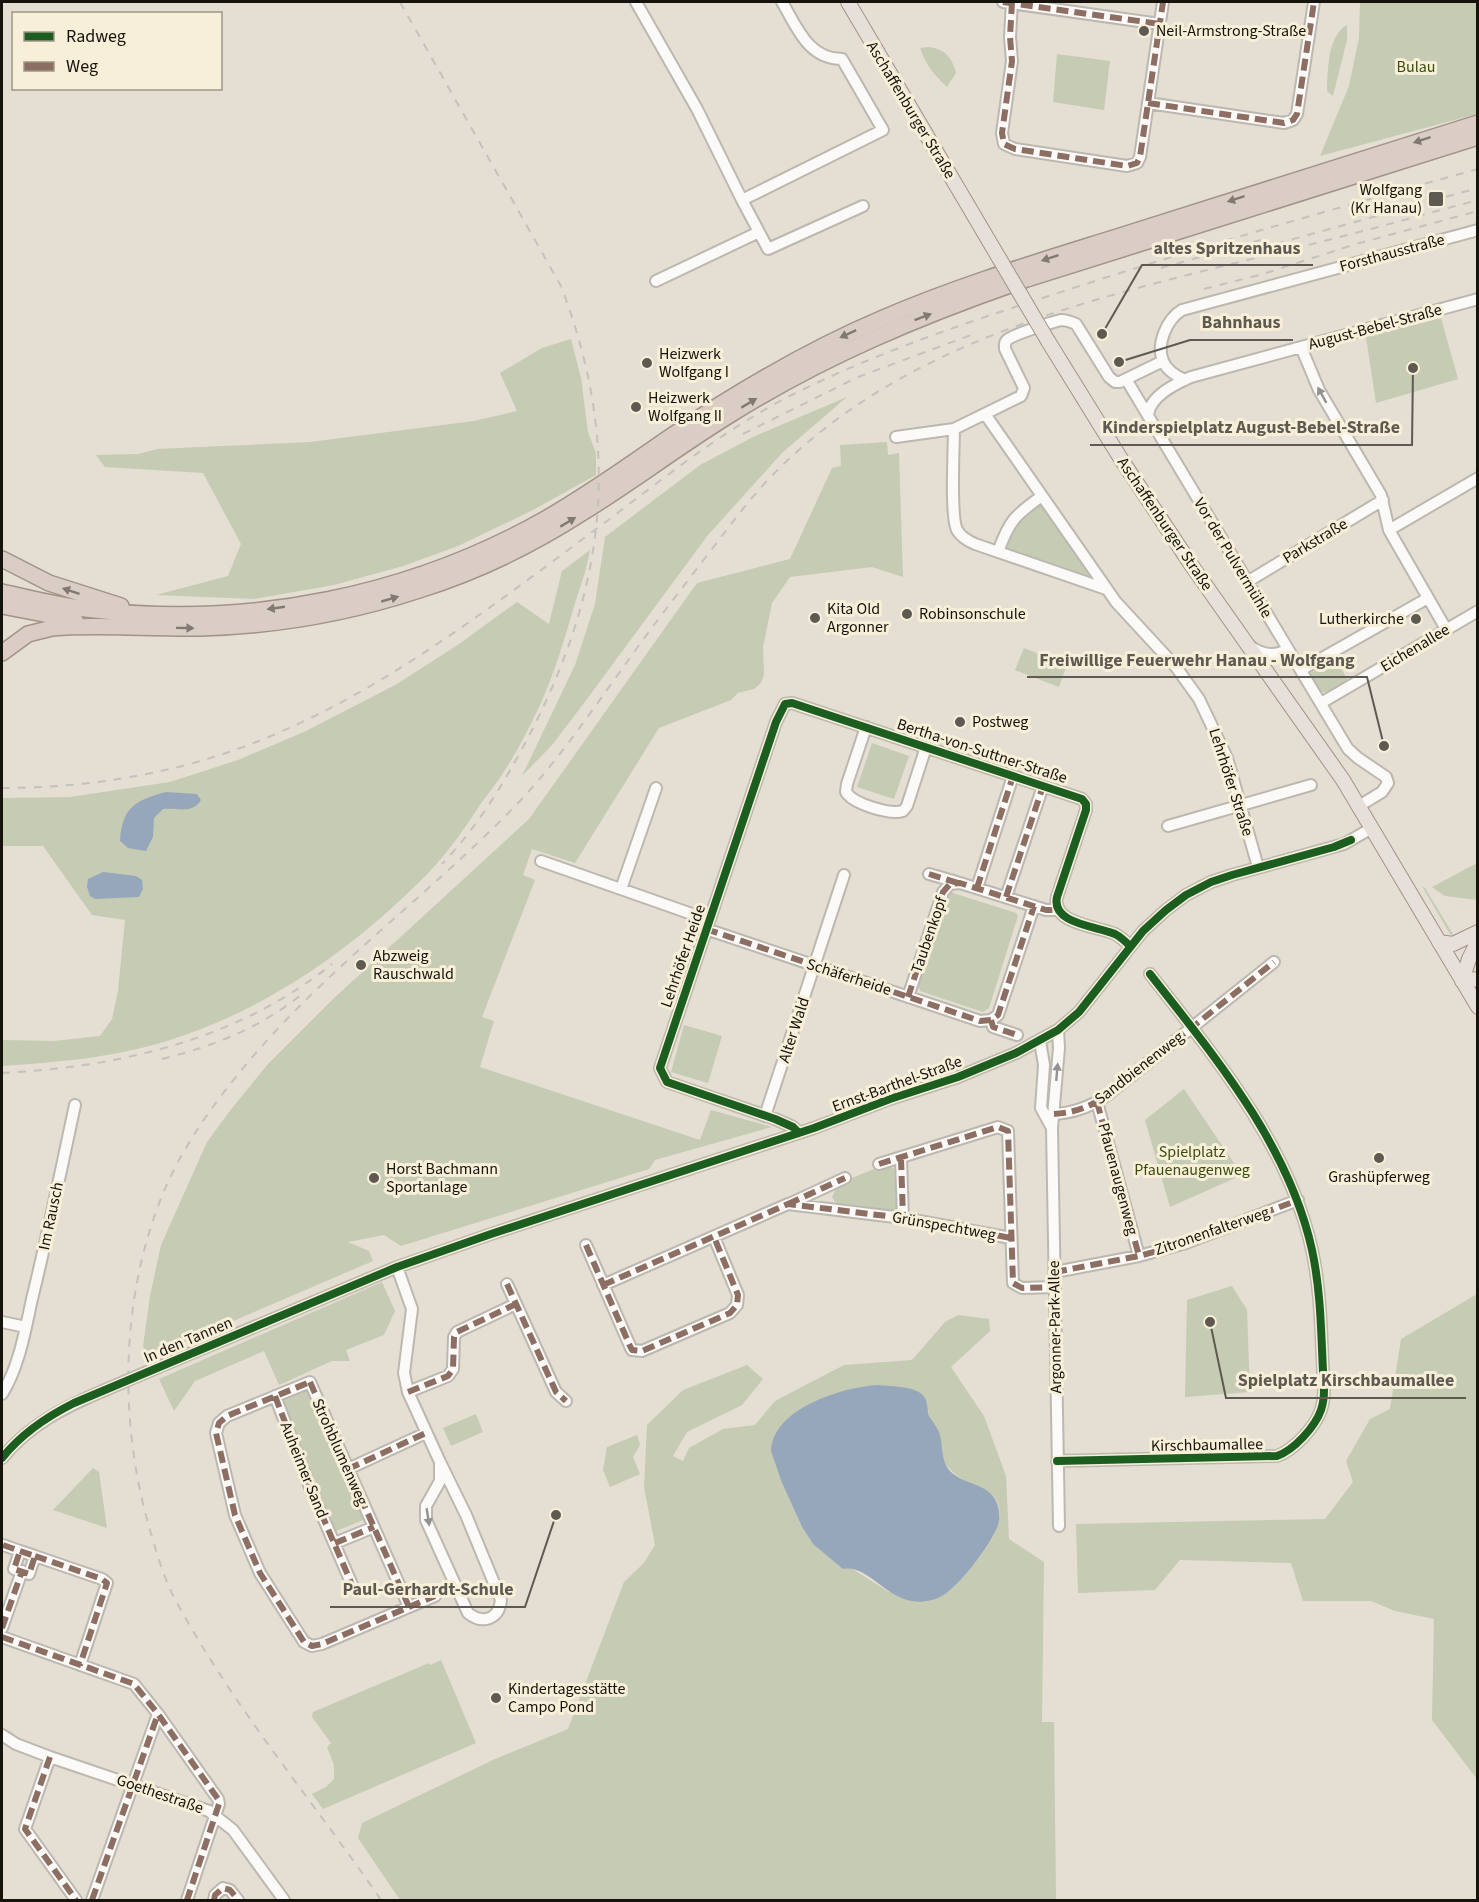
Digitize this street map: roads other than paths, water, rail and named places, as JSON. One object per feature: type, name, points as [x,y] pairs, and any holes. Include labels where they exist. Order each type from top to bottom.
[{"type":"highway","points":[[2,592],[41,602],[94,610],[206,615],[289,606],[365,592],[437,569],[486,549],[547,518],[731,397],[780,369],[879,319],[940,295],[1023,267],[1478,123]]},
{"type":"highway","points":[[2,653],[28,634],[38,630],[63,627],[197,628],[265,623],[333,613],[422,590],[489,563],[540,538],[585,512],[716,424],[770,391],[902,325],[964,300],[1027,279],[1478,137]]},
{"type":"highway","points":[[2,559],[49,583],[147,614]]},
{"type":"highway","points":[[2,606],[44,615],[126,627]]},
{"type":"main road","name":"Aschaffenburger Straße","points":[[848,2],[1121,459],[1192,566],[1343,780],[1478,1007]]},
{"type":"main road","points":[[1439,942],[1453,944],[1478,932]]},
{"type":"main road","points":[[1478,941],[1462,981],[1478,979]]},
{"type":"street","points":[[636,2],[697,109],[768,249],[863,206]]},
{"type":"street","points":[[742,200],[883,130],[842,59],[827,57],[809,47],[782,2]]},
{"type":"street","points":[[1160,24],[1009,2],[1012,62],[1002,133],[1004,144],[1015,149],[1133,165],[1140,157],[1160,24],[1163,2]]},
{"type":"street","points":[[1148,103],[1284,123],[1293,120],[1297,114],[1314,2]]},
{"type":"street","name":"Forsthausstraße","points":[[1163,361],[1162,341],[1166,328],[1174,316],[1182,310],[1478,230]]},
{"type":"street","points":[[656,281],[759,232]]},
{"type":"street","name":"August-Bebel-Straße","points":[[1148,415],[1154,400],[1185,380],[1478,299]]},
{"type":"street","points":[[896,437],[954,429],[1021,396],[1024,392],[1023,385],[1005,349],[1005,343],[1008,339],[1063,320],[1076,324],[1110,377],[1118,382],[1163,361],[1173,374],[1185,380]]},
{"type":"street","points":[[1300,347],[1319,390],[1383,500],[1389,530],[1446,629]]},
{"type":"street","name":"Vor der Pulvermühle","points":[[1126,379],[1348,749],[1384,775],[1387,780],[1384,790],[1359,806]]},
{"type":"street","name":"Lehrhöfer Straße","points":[[985,414],[1107,589],[1130,619],[1176,667],[1199,699],[1223,749],[1258,867]]},
{"type":"street","points":[[954,429],[954,517],[956,528],[967,540],[1107,589]]},
{"type":"street","points":[[1389,530],[1478,478]]},
{"type":"street","points":[[998,552],[1007,526],[1042,496]]},
{"type":"street","name":"Parkstraße","points":[[1248,582],[1383,500]]},
{"type":"street","points":[[1301,670],[1428,598]]},
{"type":"street","name":"Eichenallee","points":[[1321,703],[1478,611]]},
{"type":"street","points":[[1250,646],[1256,651],[1272,655],[1288,650]]},
{"type":"street","name":"Bertha-von-Suttner-Straße","points":[[785,704],[792,703],[1082,799],[1086,804],[1086,810],[1057,897],[1055,904],[1057,910]]},
{"type":"street","name":"Lehrhöfer Heide","points":[[785,704],[776,722],[660,1068],[667,1082],[765,1116],[793,1127],[799,1133]]},
{"type":"street","points":[[866,727],[847,784],[846,792],[854,801],[892,813],[903,811],[907,806],[926,747]]},
{"type":"street","points":[[977,888],[1013,776]]},
{"type":"street","points":[[1168,826],[1311,785]]},
{"type":"street","points":[[1006,897],[1043,786]]},
{"type":"street","points":[[621,889],[656,788]]},
{"type":"street","name":"Ernst-Barthel-Straße","points":[[397,1267],[799,1133],[890,1099],[958,1077],[1016,1053],[1058,1030],[1079,1012],[1130,946],[1163,912],[1186,895],[1211,882],[1344,844],[1372,828]]},
{"type":"street","name":"Schäferheide","points":[[541,861],[621,889],[815,966],[980,1021],[991,1020],[993,1027],[1017,1035]]},
{"type":"street","name":"Taubenkopf","points":[[929,874],[1046,910],[1057,910]]},
{"type":"street","name":"Alter Wald","points":[[765,1116],[844,875]]},
{"type":"street","name":"Taubenkopf","points":[[908,997],[943,892],[950,884],[960,883]]},
{"type":"street","points":[[991,1020],[998,1015],[1034,906]]},
{"type":"street","points":[[1057,910],[1068,919],[1115,934],[1130,946]]},
{"type":"street","name":"Sandbienenweg","points":[[1054,1114],[1071,1112],[1097,1102],[1274,962]]},
{"type":"street","name":"Kirschbaumallee","points":[[1057,1461],[1270,1457],[1287,1451],[1310,1428],[1320,1412],[1324,1390],[1316,1274],[1310,1241],[1298,1200],[1259,1125],[1192,1027],[1150,974]]},
{"type":"street","name":"Argonner-Park-Allee","points":[[1058,1030],[1059,1048],[1052,1128],[1059,1526]]},
{"type":"street","name":"Argonner-Park-Allee","points":[[1040,1041],[1044,1065],[1041,1108],[1052,1128]]},
{"type":"street","name":"Pfauenaugenweg","points":[[1097,1102],[1139,1256]]},
{"type":"street","name":"Im Rausch","points":[[2,1394],[26,1327],[75,1105]]},
{"type":"street","points":[[879,1164],[998,1127],[1008,1131],[1011,1238]]},
{"type":"street","points":[[901,1158],[903,1218]]},
{"type":"street","points":[[603,1285],[845,1178]]},
{"type":"street","name":"Zitronenfalterweg","points":[[1055,1272],[1139,1256],[1186,1243],[1298,1200]]},
{"type":"street","name":"Grünspechtweg","points":[[788,1204],[903,1218],[1011,1238],[1013,1283],[1023,1288],[1055,1287]]},
{"type":"street","points":[[586,1245],[632,1350],[642,1351],[730,1313],[737,1305],[738,1295],[714,1237]]},
{"type":"street","points":[[397,1267],[412,1309],[404,1373],[408,1392],[459,1498],[501,1600],[496,1614],[488,1619],[477,1619],[468,1613],[426,1521],[426,1506],[440,1481],[440,1462]]},
{"type":"street","name":"In den Tannen","points":[[2,1458],[14,1443],[40,1422],[74,1403],[397,1267]]},
{"type":"street","points":[[507,1284],[556,1392],[566,1401]]},
{"type":"street","points":[[408,1392],[448,1376],[453,1368],[454,1337],[457,1332],[516,1304]]},
{"type":"street","points":[[2,1322],[26,1327]]},
{"type":"street","name":"Strohblumenweg","points":[[409,1607],[310,1382],[227,1416],[219,1423],[216,1433],[235,1515],[260,1573],[304,1642],[312,1646],[322,1644],[435,1596]]},
{"type":"street","name":"Auheimer Sand","points":[[275,1396],[309,1485],[353,1587]]},
{"type":"street","points":[[348,1469],[426,1433]]},
{"type":"street","points":[[434,1494],[448,1493],[459,1498]]},
{"type":"street","points":[[335,1543],[374,1527]]},
{"type":"street","points":[[3,1545],[107,1583],[80,1665]]},
{"type":"street","points":[[20,1551],[14,1569],[28,1574],[35,1556]]},
{"type":"street","points":[[2,1628],[22,1571]]},
{"type":"street","points":[[2,1637],[137,1686],[218,1799],[216,1815],[187,1900]]},
{"type":"street","points":[[92,1900],[158,1714]]},
{"type":"street","name":"Goethestraße","points":[[2,1735],[16,1744],[50,1757],[190,1803],[216,1815],[241,1841],[284,1900]]},
{"type":"street","points":[[50,1757],[25,1829],[76,1900]]},
{"type":"street","points":[[213,1900],[223,1888],[230,1890],[238,1900]]},
{"type":"water","points":[[166,792],[197,794],[201,800],[189,809],[163,809],[154,818],[153,837],[146,851],[128,848],[120,841],[127,813],[138,802]]},
{"type":"water","points":[[103,872],[136,876],[142,880],[143,889],[139,897],[95,899],[90,896],[87,887],[88,879]]},
{"type":"water","points":[[878,1385],[910,1389],[922,1394],[926,1400],[929,1416],[939,1432],[946,1466],[959,1478],[987,1491],[998,1506],[999,1521],[994,1533],[972,1566],[946,1594],[922,1602],[896,1595],[854,1569],[843,1569],[813,1544],[802,1527],[782,1483],[771,1451],[775,1436],[784,1423],[797,1412],[829,1395]]},
{"type":"railway","points":[[400,2],[561,286],[580,344],[592,400],[598,456],[598,510],[591,565],[577,619],[558,673],[514,764],[469,833],[442,864]]},
{"type":"railway","points":[[2,788],[59,786],[116,780],[172,769],[226,753],[276,734],[325,711],[373,685],[464,626],[733,429],[782,400],[848,369],[951,329],[1108,277],[1266,229],[1478,169]]},
{"type":"railway","points":[[1261,248],[1478,188]]},
{"type":"railway","points":[[381,1900],[248,1717],[199,1641],[164,1575],[140,1491],[133,1451],[128,1369],[136,1287],[157,1209],[174,1169],[196,1131],[235,1078],[280,1026],[348,960],[487,834],[535,785],[748,502],[822,430],[885,387],[952,352],[1023,324],[1171,279],[1478,200]]},
{"type":"railway","points":[[1204,289],[1478,211]]},
{"type":"railway","points":[[1161,268],[1268,238]]},
{"type":"railway","points":[[743,434],[858,377],[971,335]]},
{"type":"railway","points":[[2,1073],[90,1064],[176,1045],[257,1012],[296,990],[332,964]]},
{"type":"railway","points":[[162,1059],[218,1042],[236,1034],[270,1017],[302,994]]},
{"type":"place","name":"Neil-Armstrong-Straße","points":[[1144,31]]},
{"type":"place","name":"Wolfgang (Kr Hanau)","points":[[1436,199]]},
{"type":"place","name":"altes Spritzenhaus","points":[[1102,334]]},
{"type":"place","name":"Bahnhaus","points":[[1119,362]]},
{"type":"place","name":"Heizwerk Wolfgang I","points":[[647,363]]},
{"type":"place","name":"Kinderspielplatz August-Bebel-Straße","points":[[1413,368]]},
{"type":"place","name":"Heizwerk Wolfgang II","points":[[636,407]]},
{"type":"place","name":"Robinsonschule","points":[[907,614]]},
{"type":"place","name":"Kita Old Argonner","points":[[815,618]]},
{"type":"place","name":"Lutherkirche","points":[[1416,619]]},
{"type":"place","name":"Postweg","points":[[960,722]]},
{"type":"place","name":"Freiwillige Feuerwehr Hanau - Wolfgang","points":[[1384,746]]},
{"type":"place","name":"Abzweig Rauschwald","points":[[361,965]]},
{"type":"place","name":"Grashüpferweg","points":[[1379,1158]]},
{"type":"place","name":"Horst Bachmann Sportanlage","points":[[374,1178]]},
{"type":"place","name":"Spielplatz Kirschbaumallee","points":[[1210,1322]]},
{"type":"place","name":"Paul-Gerhardt-Schule","points":[[556,1515]]},
{"type":"place","name":"Kindertagesstätte Campo Pond","points":[[496,1698]]},
{"type":"park label","name":"Bulau","points":[[1416,67]]},
{"type":"park label","name":"Spielplatz Pfauenaugenweg","points":[[1192,1161]]}]
